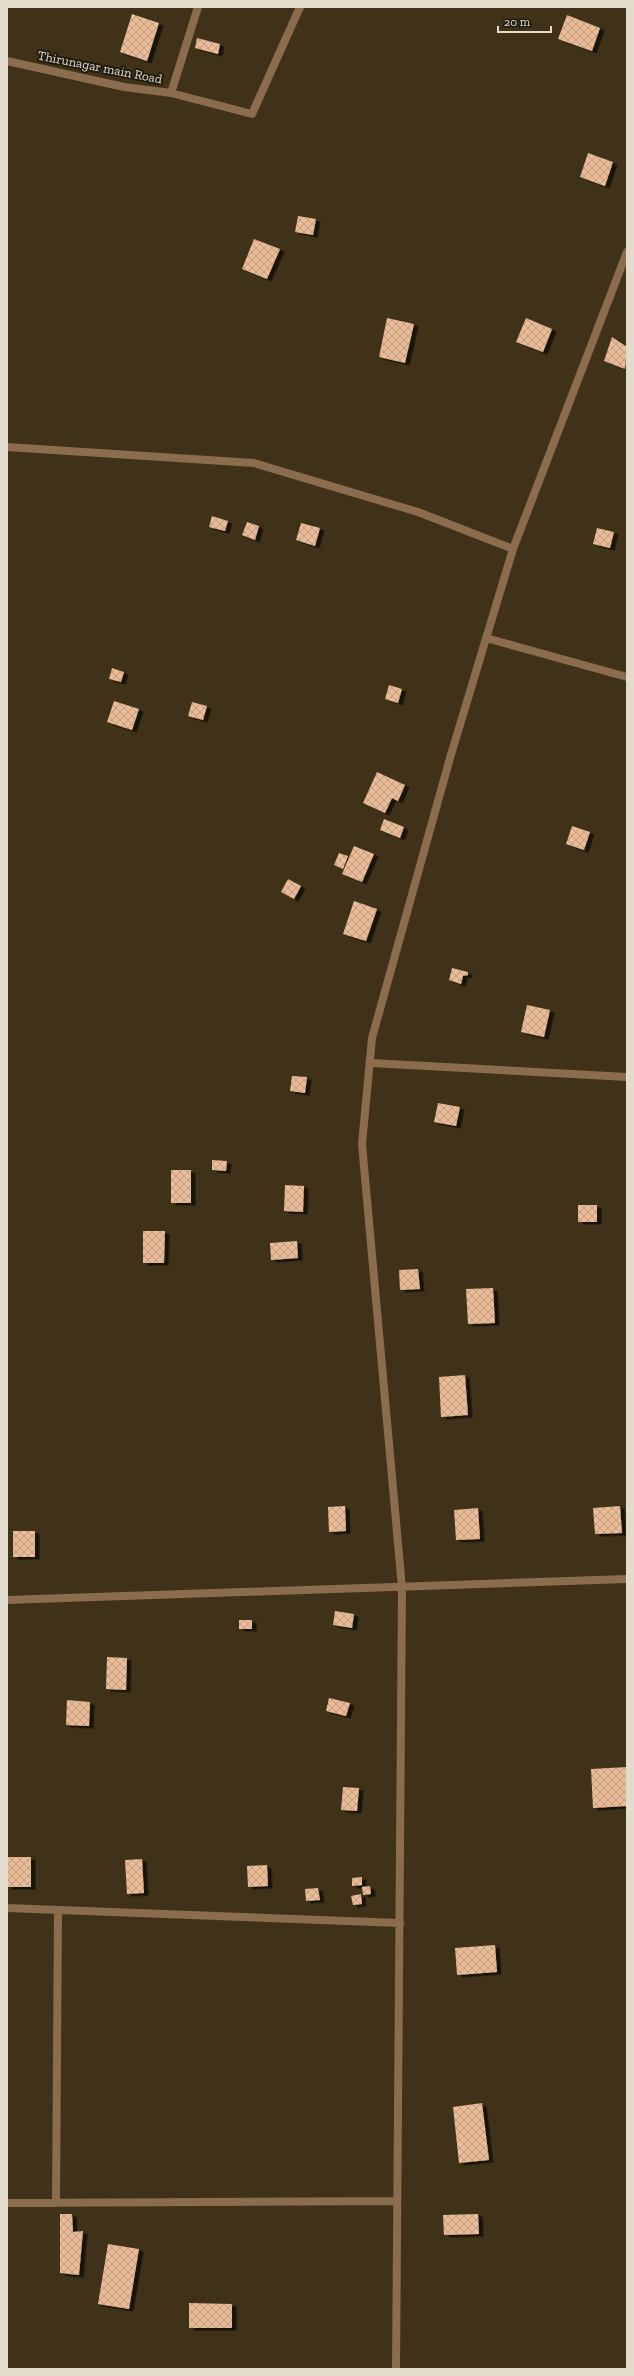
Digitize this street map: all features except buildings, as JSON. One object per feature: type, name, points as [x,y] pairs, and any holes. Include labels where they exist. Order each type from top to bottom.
[{"type":"street","name":"Thirunagar main Road","points":[[7,61],[124,87],[171,93],[198,7]]},
{"type":"street","points":[[171,93],[252,114],[300,7]]},
{"type":"street","points":[[396,2369],[402,1588],[362,1144],[371,1063],[372,1038],[450,758],[513,549],[627,252]]},
{"type":"street","points":[[7,447],[254,462],[418,512],[513,549]]},
{"type":"street","points":[[486,638],[627,677]]},
{"type":"street","points":[[371,1063],[627,1077]]},
{"type":"street","points":[[7,1600],[402,1588],[627,1579]]},
{"type":"street","points":[[7,1908],[400,1923]]},
{"type":"street","points":[[56,2203],[58,1910]]},
{"type":"street","points":[[7,2203],[397,2201]]}]
